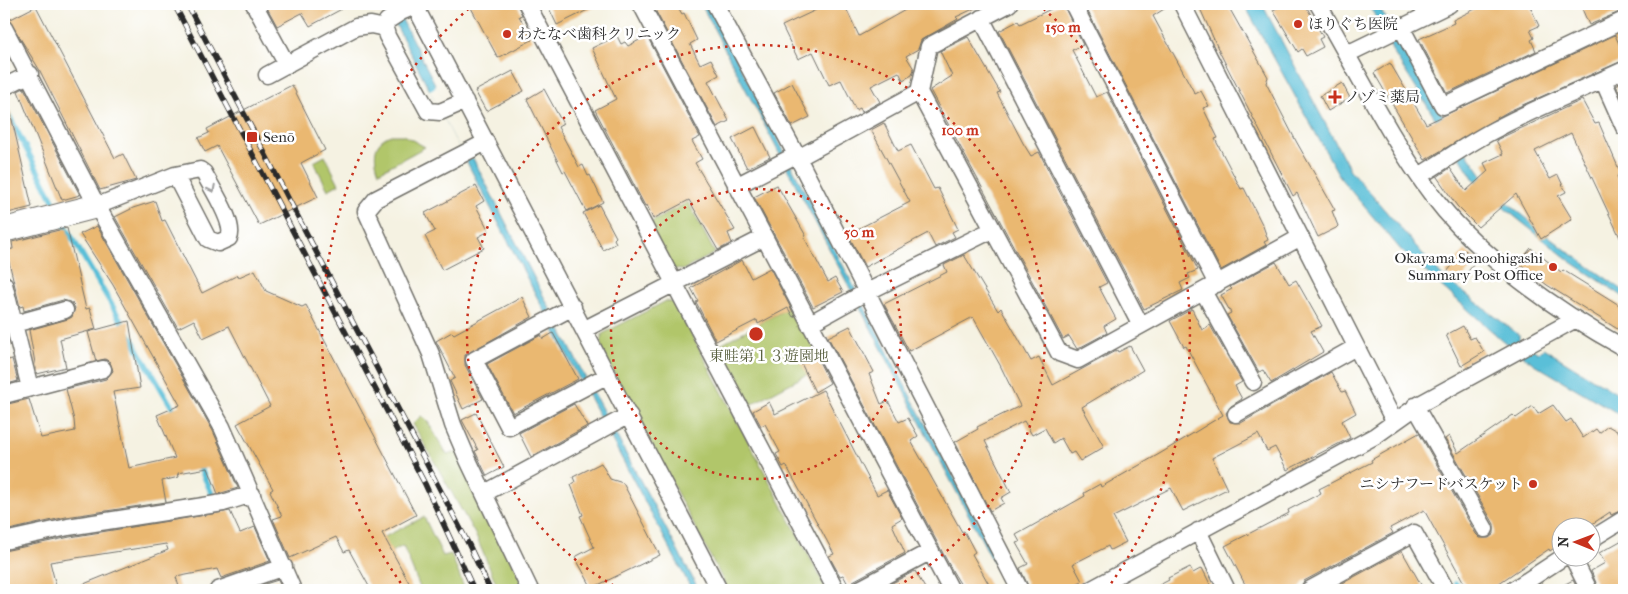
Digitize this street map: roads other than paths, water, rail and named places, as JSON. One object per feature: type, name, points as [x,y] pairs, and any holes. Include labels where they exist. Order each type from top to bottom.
[{"type":"main road","points":[[4,230],[97,206]]},
{"type":"street","points":[[254,4],[287,65]]},
{"type":"street","points":[[464,101],[440,112],[428,111],[418,98],[385,28],[387,21],[416,4],[486,142],[559,315],[584,329]]},
{"type":"street","points":[[527,4],[836,590]]},
{"type":"street","points":[[641,4],[763,238],[951,590]]},
{"type":"street","points":[[715,4],[860,296],[1020,590]]},
{"type":"street","points":[[1009,4],[929,46],[918,92],[1059,353],[1078,360],[1140,324],[1299,238]]},
{"type":"street","points":[[1073,4],[1210,287],[1253,382]]},
{"type":"street","points":[[1182,4],[1299,238],[1394,421]]},
{"type":"street","points":[[1318,4],[1393,136],[1438,203],[1466,233],[1532,289],[1574,320],[1624,348]]},
{"type":"street","points":[[1347,54],[1393,32],[1442,5]]},
{"type":"street","points":[[981,18],[1140,324]]},
{"type":"street","points":[[1393,32],[1443,106],[1624,20]]},
{"type":"street","points":[[267,75],[356,27],[371,25],[385,28]]},
{"type":"street","points":[[4,28],[30,74],[97,206],[222,427],[293,590]]},
{"type":"street","points":[[1419,176],[1459,151],[1551,102],[1624,70]]},
{"type":"street","points":[[4,87],[30,74]]},
{"type":"street","points":[[1603,80],[1624,127]]},
{"type":"street","points":[[736,186],[918,92]]},
{"type":"street","points":[[486,142],[376,199],[366,211],[431,354],[453,426],[530,590]]},
{"type":"street","points":[[97,206],[175,175]]},
{"type":"street","points":[[809,324],[860,296],[992,230]]},
{"type":"street","points":[[584,329],[676,285],[763,238]]},
{"type":"street","points":[[4,284],[30,388]]},
{"type":"street","points":[[14,324],[65,310]]},
{"type":"street","points":[[559,315],[474,360],[509,427],[594,383]]},
{"type":"street","points":[[1090,590],[1107,586],[1198,531],[1375,436],[1415,406],[1574,320]]},
{"type":"street","points":[[584,329],[594,383],[615,423],[719,590]]},
{"type":"street","points":[[1236,414],[1356,347]]},
{"type":"street","points":[[4,395],[103,369]]},
{"type":"street","points":[[1415,406],[1485,530]]},
{"type":"street","points":[[485,493],[615,423]]},
{"type":"street","points":[[4,541],[68,527],[214,504],[252,494]]},
{"type":"street","points":[[1600,534],[1624,519]]},
{"type":"street","points":[[1198,531],[1228,590]]},
{"type":"street","points":[[1309,590],[1414,533],[1446,590]]},
{"type":"street","points":[[858,590],[931,551]]},
{"type":"street","points":[[1513,590],[1550,566]]},
{"type":"street","points":[[1577,566],[1590,590]]},
{"type":"street","points":[[218,590],[284,567]]},
{"type":"water","points":[[385,4],[394,4],[586,379],[699,590],[692,590],[580,380]]},
{"type":"water","points":[[701,4],[708,4],[912,399],[1014,590],[1008,590]]},
{"type":"water","points":[[1244,4],[1262,4],[1350,170],[1441,275],[1519,335],[1519,340],[1538,353],[1543,348],[1624,398],[1624,417],[1534,364],[1503,341],[1401,250],[1341,179]]},
{"type":"water","points":[[1369,4],[1377,4],[1457,139],[1494,192],[1566,250],[1624,291],[1624,297],[1570,261],[1488,195],[1473,178],[1393,52]]},
{"type":"waterway","points":[[4,106],[53,200]]},
{"type":"waterway","points":[[64,224],[176,414]]},
{"type":"waterway","points":[[198,463],[216,503]]},
{"type":"waterway","points":[[241,564],[252,590]]},
{"type":"waterway","points":[[1456,584],[1459,590]]},
{"type":"railway","points":[[174,4],[425,484],[474,590]]},
{"type":"railway","points":[[187,4],[469,545],[490,590]]},
{"type":"place","name":"ほりぐち医院","points":[[1298,24]]},
{"type":"place","name":"わたなべ歯科クリニック","points":[[507,34]]},
{"type":"place","name":"ノゾミ薬局","points":[[1335,97]]},
{"type":"place","name":"Senō","points":[[252,137]]},
{"type":"place","name":"Okayama Senoohigashi Summary Post Office","points":[[1553,267]]},
{"type":"place","name":"ニシナフードバスケット","points":[[1533,484]]},
{"type":"park label","name":"東畦第１３遊園地","points":[[769,356]]}]
